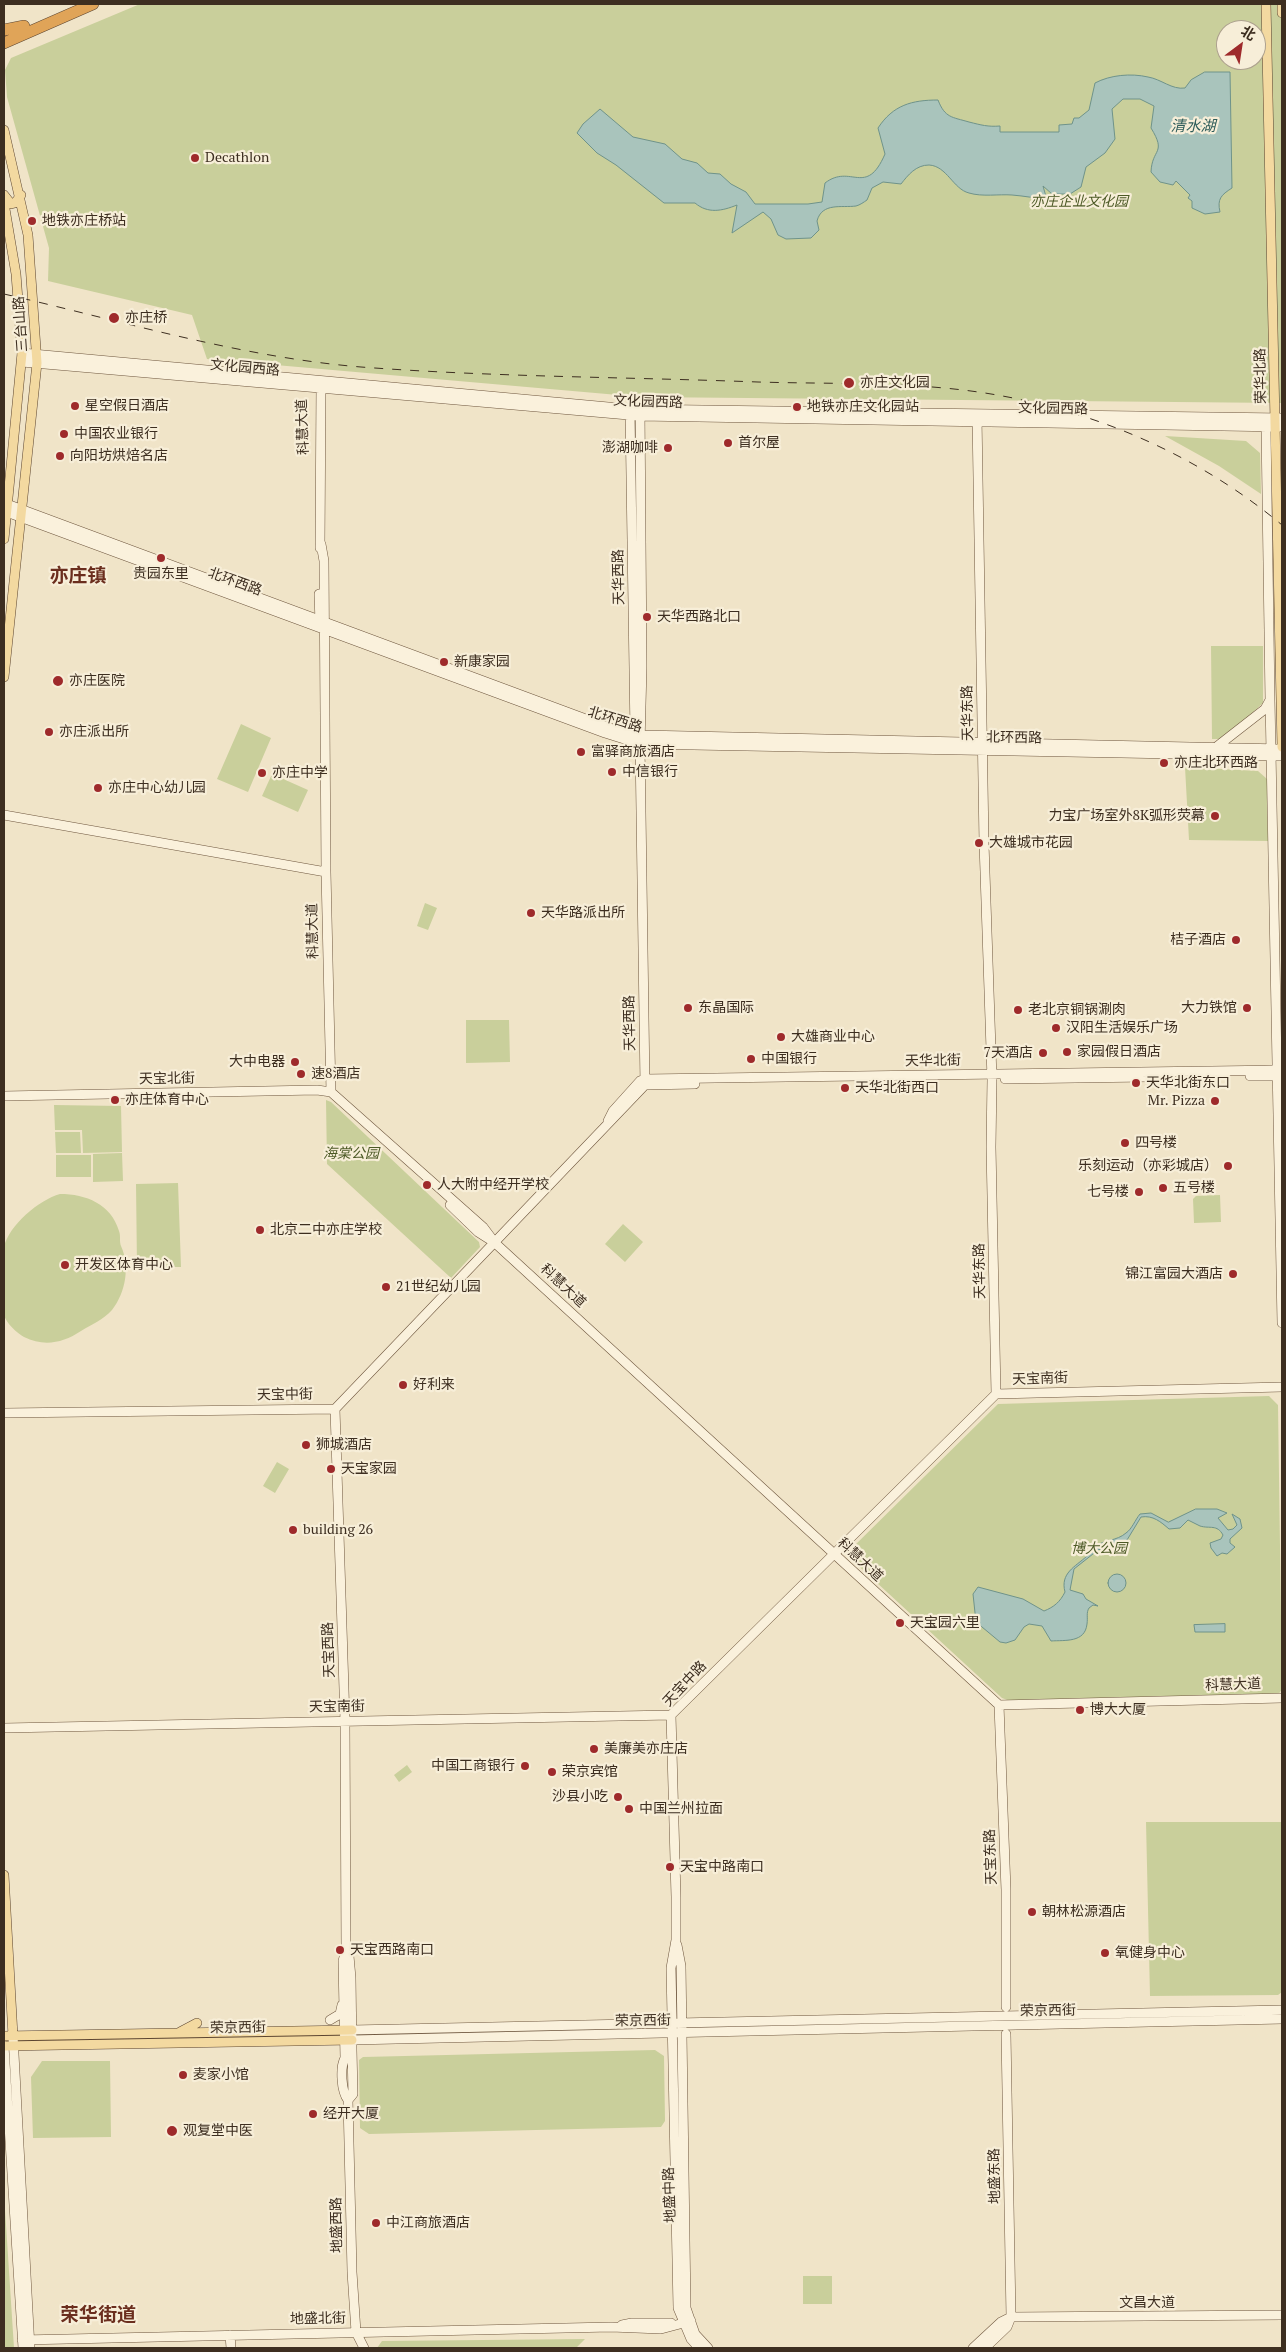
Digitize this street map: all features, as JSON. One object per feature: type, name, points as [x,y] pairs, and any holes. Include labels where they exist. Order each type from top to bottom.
[{"type":"highway","points":[[4,30],[18,29],[76,4]]},
{"type":"highway","points":[[4,43],[93,4]]},
{"type":"main road","name":"荣华北路","points":[[1266,4],[1282,748]]},
{"type":"main road","points":[[1282,4],[1282,13]]},
{"type":"main road","name":"三台山路","points":[[4,130],[28,235],[37,358],[4,677]]},
{"type":"main road","points":[[4,195],[11,204],[15,203],[20,195]]},
{"type":"main road","name":"三台山路","points":[[4,203],[16,274],[22,357],[5,507],[4,539]]},
{"type":"main road","points":[[4,1875],[8,2036]]},
{"type":"main road","points":[[177,2033],[197,2023]]},
{"type":"main road","name":"荣京西街","points":[[8,2036],[349,2030]]},
{"type":"main road","name":"荣京西街","points":[[7,2046],[349,2040]]},
{"type":"street","name":"文化园西路","points":[[22,357],[640,413],[1276,423]]},
{"type":"street","name":"科慧大道","points":[[318,384],[321,544],[324,561],[326,872],[331,1092],[434,1186],[483,1227],[496,1243],[999,1706],[1282,1698]]},
{"type":"street","name":"天华西路","points":[[630,412],[639,738],[645,1082]]},
{"type":"street","name":"天华西路","points":[[639,738],[640,413]]},
{"type":"street","name":"天华东路","points":[[977,418],[982,747],[989,1012],[986,1029],[990,1076],[996,1394]]},
{"type":"street","points":[[1276,423],[1270,700],[1276,1006],[1280,1073],[1282,1323]]},
{"type":"street","name":"北环西路","points":[[5,507],[639,738],[1272,753],[1282,748]]},
{"type":"street","points":[[1270,654],[1280,632]]},
{"type":"street","points":[[1212,749],[1222,744],[1265,709],[1270,700]]},
{"type":"street","name":"北环西路","points":[[982,747],[1212,749],[1272,753],[1282,756]]},
{"type":"street","points":[[4,815],[326,872]]},
{"type":"street","points":[[1276,1006],[1282,992]]},
{"type":"street","name":"天华北街","points":[[645,1082],[1280,1073]]},
{"type":"street","points":[[335,1409],[496,1243],[606,1123],[617,1116],[645,1082]]},
{"type":"street","name":"天宝北街","points":[[4,1096],[317,1090],[331,1092]]},
{"type":"street","name":"天宝南街","points":[[834,1555],[996,1394],[1282,1387]]},
{"type":"street","name":"天宝中街","points":[[4,1413],[335,1409]]},
{"type":"street","name":"天宝西路","points":[[335,1409],[345,1721],[346,1950],[343,1961],[349,2030]]},
{"type":"street","name":"天宝中路","points":[[677,2024],[681,1966],[676,1940],[671,1715],[834,1555]]},
{"type":"street","name":"天宝东路","points":[[999,1706],[1006,1890],[1006,2007]]},
{"type":"street","name":"天宝南街","points":[[4,1728],[671,1715]]},
{"type":"street","name":"天宝西路","points":[[346,1950],[349,1956],[351,1978],[349,2030]]},
{"type":"street","points":[[330,2020],[340,2014],[344,1985]]},
{"type":"street","name":"荣京西街","points":[[349,2030],[1282,2010]]},
{"type":"street","name":"荣京西街","points":[[349,2040],[1282,2019]]},
{"type":"street","name":"地盛中路","points":[[677,2024],[678,2308],[695,2334],[708,2348]]},
{"type":"street","name":"地盛西路","points":[[349,2030],[343,2081],[344,2095],[348,2100],[352,2272],[356,2332],[364,2348]]},
{"type":"street","name":"地盛东路","points":[[1006,2034],[1011,2317]]},
{"type":"street","points":[[8,2036],[7,2046],[26,2344]]},
{"type":"street","name":"文昌大道","points":[[1011,2317],[1282,2315]]},
{"type":"street","points":[[973,2348],[1000,2322],[1011,2317]]},
{"type":"street","points":[[985,2348],[1007,2327],[1011,2317]]},
{"type":"street","name":"地盛中路","points":[[687,2322],[691,2339],[700,2348]]},
{"type":"street","name":"地盛北街","points":[[26,2344],[230,2335],[614,2327],[632,2323],[687,2322]]},
{"type":"street","points":[[230,2335],[231,2348]]},
{"type":"green space","name":"亦庄企业文化园","points":[[140,4],[1282,4],[1282,403],[641,397],[207,359],[192,315],[48,281],[49,248],[7,97],[5,70],[11,58]]},
{"type":"green space","points":[[1165,436],[1246,441],[1260,453],[1261,494],[1219,466]]},
{"type":"green space","points":[[1211,646],[1263,646],[1263,703],[1224,739],[1212,739]]},
{"type":"green space","points":[[241,724],[271,738],[248,792],[217,779]]},
{"type":"green space","points":[[1185,767],[1258,771],[1267,779],[1268,841],[1189,840]]},
{"type":"green space","points":[[272,774],[308,790],[298,812],[262,796]]},
{"type":"green space","points":[[425,903],[437,908],[428,930],[417,926]]},
{"type":"green space","points":[[466,1020],[509,1020],[510,1062],[466,1063]]},
{"type":"green space","name":"海棠公园","points":[[326,1100],[331,1102],[479,1242],[480,1247],[451,1278],[327,1164]]},
{"type":"green space","points":[[54,1105],[121,1106],[122,1152],[83,1153],[82,1130],[55,1130]]},
{"type":"green space","points":[[55,1132],[80,1132],[81,1153],[56,1153]]},
{"type":"green space","points":[[122,1153],[123,1181],[93,1182],[93,1154]]},
{"type":"green space","points":[[56,1155],[91,1155],[91,1177],[56,1177]]},
{"type":"green space","points":[[178,1183],[181,1267],[137,1267],[136,1184]]},
{"type":"green space","name":"开发区体育中心","points":[[60,1194],[79,1196],[104,1207],[115,1222],[120,1233],[120,1244],[124,1254],[126,1270],[121,1295],[112,1310],[105,1317],[74,1335],[60,1341],[46,1343],[24,1337],[5,1318],[2,1281],[4,1247],[12,1230],[26,1214],[43,1202]]},
{"type":"green space","points":[[1220,1195],[1221,1222],[1194,1223],[1193,1199],[1196,1196]]},
{"type":"green space","points":[[623,1224],[643,1242],[625,1262],[605,1244]]},
{"type":"green space","name":"博大公园","points":[[1269,1396],[1278,1405],[1282,1689],[1278,1695],[1010,1701],[1002,1698],[850,1558],[851,1549],[998,1404]]},
{"type":"green space","points":[[277,1462],[289,1469],[275,1493],[263,1486]]},
{"type":"green space","points":[[407,1765],[412,1772],[399,1782],[394,1775]]},
{"type":"green space","points":[[1146,1822],[1282,1822],[1282,1992],[1278,1995],[1150,1996]]},
{"type":"green space","points":[[655,2050],[664,2056],[665,2121],[661,2127],[369,2134],[360,2128],[359,2060],[363,2057]]},
{"type":"green space","points":[[42,2061],[110,2061],[111,2137],[33,2138],[31,2077]]},
{"type":"green space","points":[[4,2194],[14,2348],[4,2348]]},
{"type":"green space","points":[[803,2276],[832,2276],[832,2304],[803,2304]]},
{"type":"green space","points":[[585,2339],[576,2348],[377,2348],[382,2341]]},
{"type":"water","name":"清水湖","points":[[1205,72],[1230,72],[1232,188],[1221,198],[1219,204],[1220,212],[1205,214],[1192,208],[1192,201],[1188,198],[1190,195],[1176,181],[1173,185],[1160,182],[1151,172],[1158,147],[1156,136],[1151,128],[1154,106],[1140,99],[1123,99],[1112,109],[1115,139],[1105,153],[1086,167],[1081,187],[1070,194],[1052,194],[1043,186],[1047,200],[1012,195],[974,194],[963,191],[941,169],[935,166],[924,165],[913,171],[901,184],[883,182],[872,188],[867,200],[859,205],[833,207],[823,211],[817,221],[819,230],[811,238],[786,239],[778,235],[771,219],[763,212],[732,233],[737,205],[726,209],[710,210],[695,203],[664,203],[616,165],[597,153],[577,133],[583,124],[600,109],[633,137],[665,144],[682,159],[697,163],[708,173],[720,174],[731,184],[746,192],[755,204],[808,204],[822,202],[825,183],[834,178],[843,176],[865,177],[878,167],[885,154],[878,128],[890,114],[904,105],[920,101],[938,100],[946,114],[981,125],[1000,126],[1000,132],[1059,132],[1059,125],[1072,124],[1074,118],[1079,118],[1089,110],[1095,83],[1101,80],[1135,75],[1153,78],[1176,87],[1185,88],[1191,80]]},
{"type":"water","points":[[1196,1509],[1217,1509],[1227,1513],[1218,1518],[1228,1530],[1233,1529],[1237,1525],[1232,1514],[1240,1519],[1242,1528],[1230,1539],[1230,1543],[1235,1547],[1227,1554],[1222,1553],[1217,1556],[1210,1543],[1221,1539],[1223,1535],[1218,1529],[1200,1526],[1188,1520],[1180,1528],[1169,1529],[1153,1518],[1141,1517],[1127,1540],[1098,1550],[1074,1569],[1070,1590],[1083,1594],[1086,1599],[1098,1606],[1093,1605],[1089,1608],[1087,1624],[1082,1635],[1074,1639],[1051,1641],[1042,1626],[1029,1624],[1024,1627],[1015,1640],[1006,1643],[1000,1642],[976,1622],[973,1594],[978,1587],[1023,1599],[1044,1611],[1051,1608],[1063,1596],[1065,1580],[1070,1571],[1094,1547],[1126,1533],[1140,1514],[1151,1513],[1168,1522]]},
{"type":"water","points":[[1117,1574],[1123,1577],[1126,1583],[1123,1589],[1117,1592],[1111,1589],[1108,1583],[1111,1577]]},
{"type":"water","points":[[1225,1624],[1225,1632],[1195,1632],[1194,1625]]},
{"type":"railway","points":[[4,294],[226,347],[316,362],[361,367],[510,375],[938,387],[1007,397],[1050,406],[1092,419],[1172,453],[1211,474],[1247,498],[1282,525]]},
{"type":"place","name":"Decathlon","points":[[195,158]]},
{"type":"place","name":"地铁亦庄桥站","points":[[32,221]]},
{"type":"place","name":"亦庄桥","points":[[114,318]]},
{"type":"place","name":"亦庄文化园","points":[[849,383]]},
{"type":"place","name":"星空假日酒店","points":[[75,406]]},
{"type":"place","name":"地铁亦庄文化园站","points":[[797,407]]},
{"type":"place","name":"中国农业银行","points":[[64,434]]},
{"type":"place","name":"首尔屋","points":[[728,443]]},
{"type":"place","name":"澎湖咖啡","points":[[668,448]]},
{"type":"place","name":"向阳坊烘焙名店","points":[[60,456]]},
{"type":"place","name":"贵园东里","points":[[161,558]]},
{"type":"place","name":"天华西路北口","points":[[647,617]]},
{"type":"place","name":"新康家园","points":[[444,662]]},
{"type":"place","name":"亦庄医院","points":[[58,681]]},
{"type":"place","name":"亦庄派出所","points":[[49,732]]},
{"type":"place","name":"富驿商旅酒店","points":[[581,752]]},
{"type":"place","name":"亦庄北环西路","points":[[1164,763]]},
{"type":"place","name":"中信银行","points":[[612,772]]},
{"type":"place","name":"亦庄中学","points":[[262,773]]},
{"type":"place","name":"亦庄中心幼儿园","points":[[98,788]]},
{"type":"place","name":"力宝广场室外8K弧形荧幕","points":[[1215,816]]},
{"type":"place","name":"大雄城市花园","points":[[979,843]]},
{"type":"place","name":"天华路派出所","points":[[531,913]]},
{"type":"place","name":"桔子酒店","points":[[1236,940]]},
{"type":"place","name":"东晶国际","points":[[688,1008]]},
{"type":"place","name":"大力铁馆","points":[[1247,1008]]},
{"type":"place","name":"老北京铜锅涮肉","points":[[1018,1010]]},
{"type":"place","name":"汉阳生活娱乐广场","points":[[1056,1028]]},
{"type":"place","name":"大雄商业中心","points":[[781,1037]]},
{"type":"place","name":"家园假日酒店","points":[[1067,1052]]},
{"type":"place","name":"7天酒店","points":[[1043,1053]]},
{"type":"place","name":"中国银行","points":[[751,1059]]},
{"type":"place","name":"大中电器","points":[[295,1062]]},
{"type":"place","name":"速8酒店","points":[[301,1074]]},
{"type":"place","name":"天华北街东口","points":[[1136,1083]]},
{"type":"place","name":"天华北街西口","points":[[845,1088]]},
{"type":"place","name":"亦庄体育中心","points":[[115,1100]]},
{"type":"place","name":"Mr. Pizza","points":[[1215,1101]]},
{"type":"place","name":"四号楼","points":[[1125,1143]]},
{"type":"place","name":"乐刻运动（亦彩城店）","points":[[1228,1166]]},
{"type":"place","name":"人大附中经开学校","points":[[427,1185]]},
{"type":"place","name":"五号楼","points":[[1163,1188]]},
{"type":"place","name":"七号楼","points":[[1139,1192]]},
{"type":"place","name":"北京二中亦庄学校","points":[[260,1230]]},
{"type":"place","name":"开发区体育中心","points":[[65,1265]]},
{"type":"place","name":"锦江富园大酒店","points":[[1233,1274]]},
{"type":"place","name":"21世纪幼儿园","points":[[386,1287]]},
{"type":"place","name":"好利来","points":[[403,1385]]},
{"type":"place","name":"狮城酒店","points":[[306,1445]]},
{"type":"place","name":"天宝家园","points":[[331,1469]]},
{"type":"place","name":"building 26","points":[[293,1530]]},
{"type":"place","name":"天宝园六里","points":[[900,1623]]},
{"type":"place","name":"博大大厦","points":[[1080,1710]]},
{"type":"place","name":"美廉美亦庄店","points":[[594,1749]]},
{"type":"place","name":"中国工商银行","points":[[525,1766]]},
{"type":"place","name":"荣京宾馆","points":[[552,1772]]},
{"type":"place","name":"沙县小吃","points":[[618,1797]]},
{"type":"place","name":"中国兰州拉面","points":[[629,1809]]},
{"type":"place","name":"天宝中路南口","points":[[670,1867]]},
{"type":"place","name":"朝林松源酒店","points":[[1032,1912]]},
{"type":"place","name":"天宝西路南口","points":[[340,1950]]},
{"type":"place","name":"氧健身中心","points":[[1105,1953]]},
{"type":"place","name":"麦家小馆","points":[[183,2075]]},
{"type":"place","name":"经开大厦","points":[[313,2114]]},
{"type":"place","name":"观复堂中医","points":[[172,2131]]},
{"type":"place","name":"中江商旅酒店","points":[[376,2223]]},
{"type":"district","name":"亦庄镇","points":[[78,577]]},
{"type":"district","name":"荣华街道","points":[[98,2316]]}]
